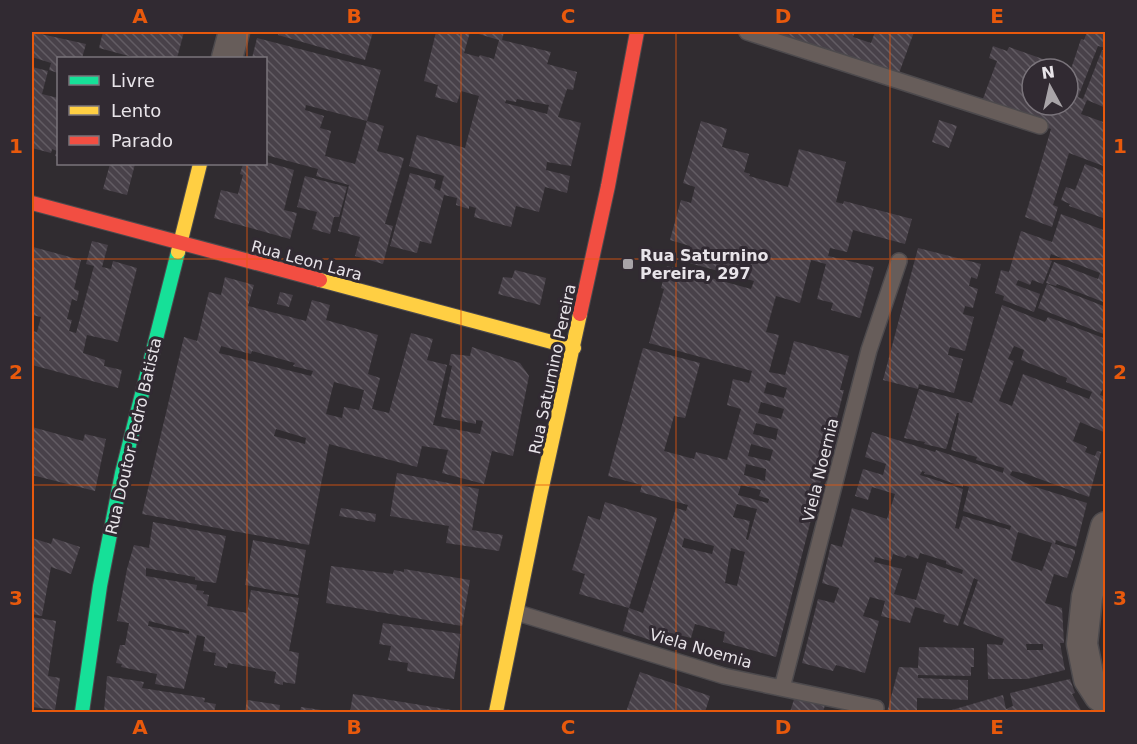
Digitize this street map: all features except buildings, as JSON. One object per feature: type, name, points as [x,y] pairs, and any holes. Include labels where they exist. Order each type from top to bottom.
[{"type":"street","points":[[227,57],[234,32]]},
{"type":"street","name":"Rua Saturnino Pereira","points":[[496,712],[540,496],[608,186],[637,32]]},
{"type":"street","name":"Rua Doutor Pedro Batista","points":[[82,712],[100,586],[122,473],[200,165]]},
{"type":"street","name":"Rua Leon Lara","points":[[32,203],[574,348]]},
{"type":"street","points":[[1106,527],[1087,597],[1082,644],[1089,680],[1100,696],[1106,699]]},
{"type":"lane","points":[[747,32],[1040,126]]},
{"type":"lane","name":"Viela Noernia","points":[[782,688],[869,350],[899,261]]},
{"type":"lane","name":"Viela Noemia","points":[[518,613],[724,676],[876,708]]},
{"type":"traffic: fast","points":[[82,712],[100,586],[122,473],[178,252]]},
{"type":"traffic: slow","points":[[178,252],[200,165]]},
{"type":"traffic: slow","points":[[320,280],[574,348]]},
{"type":"traffic: slow","points":[[496,712],[580,314]]},
{"type":"traffic: jam","points":[[580,314],[608,186],[637,32]]},
{"type":"traffic: jam","points":[[32,203],[320,280]]},
{"type":"place","name":"Rua Saturnino Pereira, 297","points":[[628,264]]}]
